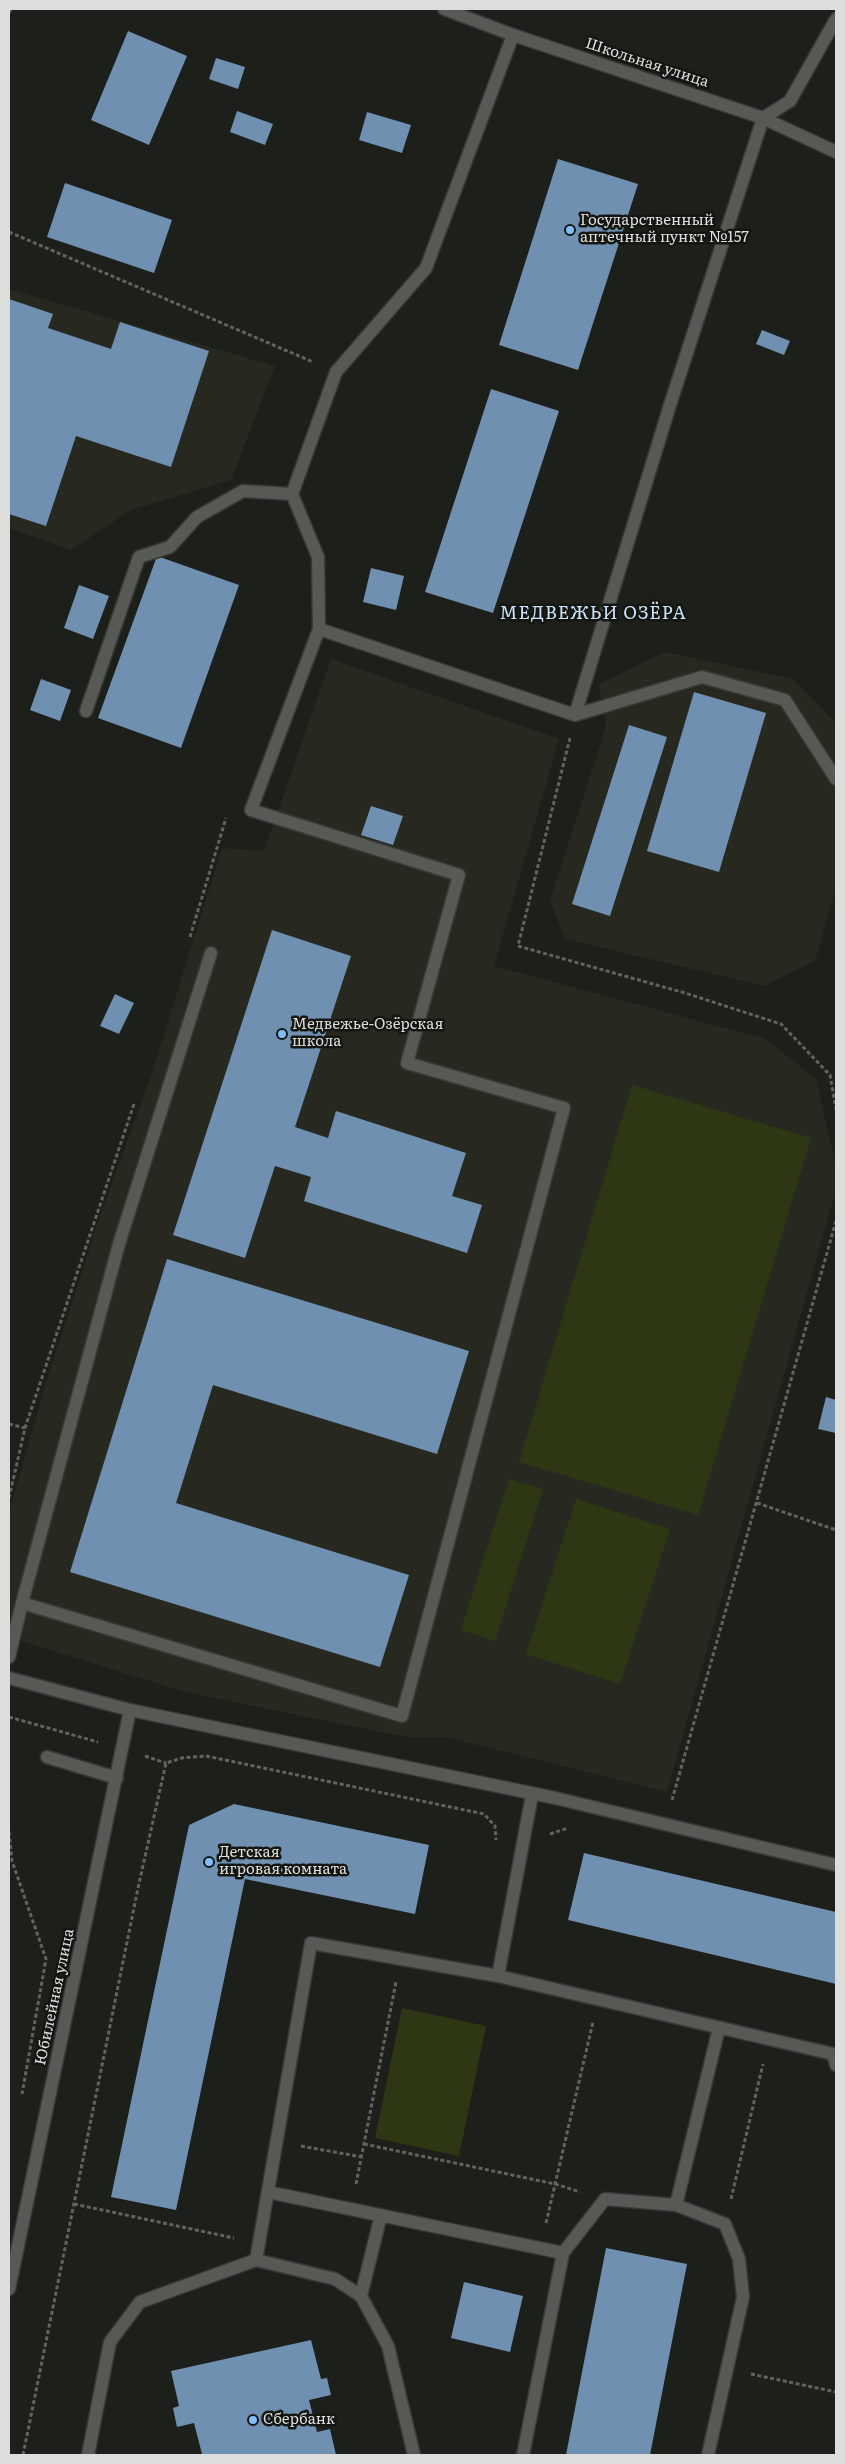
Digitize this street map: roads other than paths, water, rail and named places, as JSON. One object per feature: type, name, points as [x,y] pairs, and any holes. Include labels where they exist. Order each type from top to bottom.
[{"type":"street","name":"Школьная улица","points":[[444,9],[513,36],[763,118],[836,152]]},
{"type":"street","points":[[576,715],[670,405],[763,118],[790,102],[836,19]]},
{"type":"street","points":[[22,1603],[402,1716],[564,1108],[407,1062],[459,875],[251,810],[319,630],[318,557],[292,494],[336,372],[426,268],[513,36]]},
{"type":"street","points":[[86,711],[139,557],[170,547],[197,517],[243,491],[292,494]]},
{"type":"street","points":[[319,630],[576,715],[702,677],[785,700],[836,779]]},
{"type":"street","points":[[9,1657],[119,1244],[211,953]]},
{"type":"street","points":[[9,1678],[130,1710],[532,1795],[836,1864]]},
{"type":"street","name":"Юбилейная улица","points":[[9,2289],[130,1710]]},
{"type":"street","points":[[47,1757],[116,1778]]},
{"type":"street","points":[[498,1976],[532,1795]]},
{"type":"street","points":[[256,2260],[311,1943],[498,1976],[834,2054],[836,2064]]},
{"type":"street","points":[[676,2205],[719,2028]]},
{"type":"street","points":[[268,2192],[563,2253]]},
{"type":"street","points":[[523,2455],[563,2253],[605,2199],[676,2205],[726,2224],[739,2259],[742,2296],[708,2455]]},
{"type":"street","points":[[361,2296],[381,2216]]},
{"type":"street","points":[[88,2455],[110,2342],[140,2302],[256,2260],[334,2278],[361,2296],[388,2346],[414,2455]]},
{"type":"place","name":"Государственный аптечный пункт №157","points":[[570,230]]},
{"type":"place","name":"Медвежье-Озёрская школа","points":[[282,1034]]},
{"type":"place","name":"Детская игровая комната","points":[[209,1862]]},
{"type":"place","name":"Сбербанк","points":[[253,2420]]},
{"type":"district","name":"МЕДВЕЖЬИ ОЗЁРА","points":[[593,614]]}]
